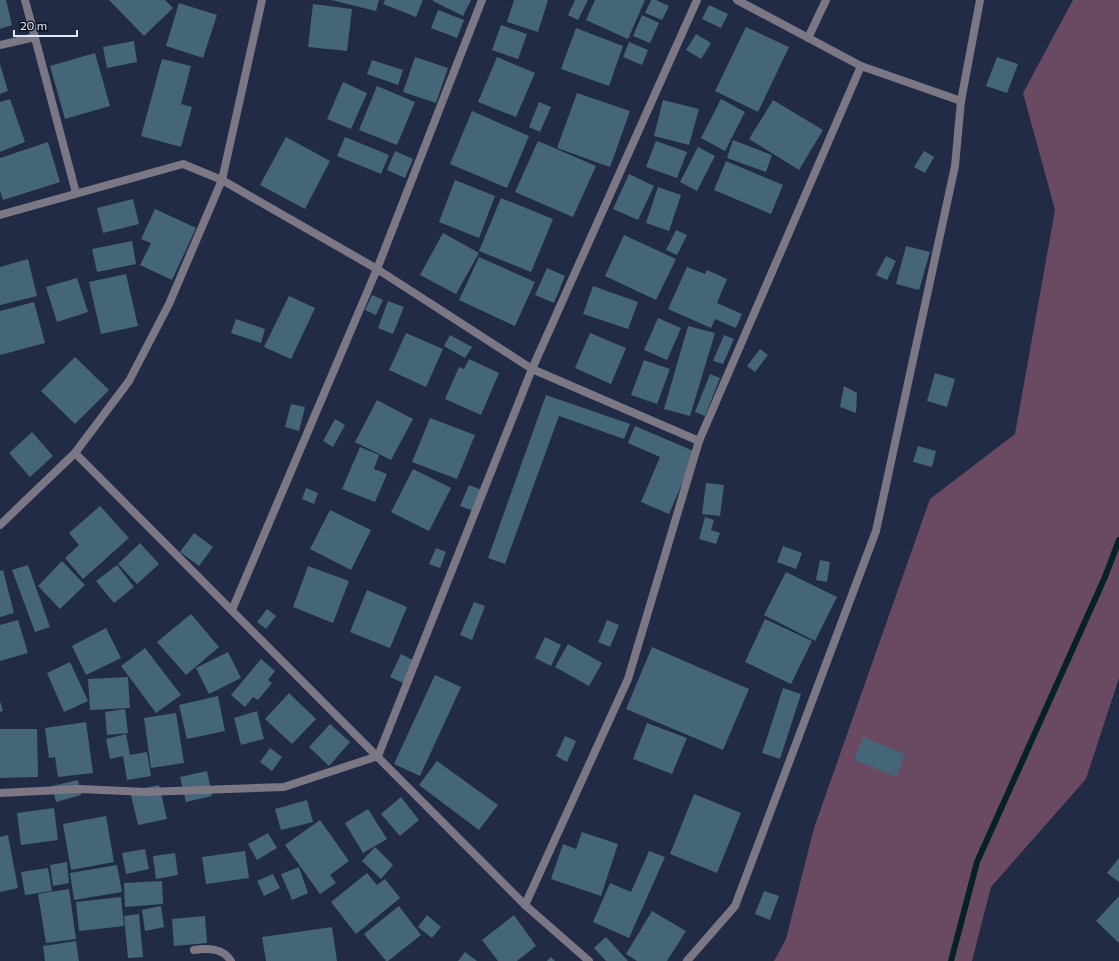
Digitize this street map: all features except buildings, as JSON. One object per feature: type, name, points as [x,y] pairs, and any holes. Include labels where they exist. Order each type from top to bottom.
[{"type":"street","points":[[25,0],[76,194]]},
{"type":"street","points":[[0,525],[75,453],[129,381],[169,304],[222,180],[262,0]]},
{"type":"street","points":[[232,610],[377,269],[482,0]]},
{"type":"street","points":[[378,756],[532,369],[697,0]]},
{"type":"street","points":[[808,38],[826,0]]},
{"type":"street","points":[[687,961],[735,906],[876,531],[955,166],[961,101],[980,0]]},
{"type":"street","points":[[742,1],[861,66],[961,101]]},
{"type":"street","points":[[0,45],[35,37]]},
{"type":"street","points":[[525,905],[628,679],[699,441],[861,66]]},
{"type":"street","points":[[0,215],[183,164],[222,180],[377,269],[532,369],[699,441]]},
{"type":"street","points":[[75,453],[525,905],[589,961]]},
{"type":"street","points":[[0,793],[80,789],[146,792],[284,787],[378,756]]},
{"type":"street","points":[[194,950],[210,948],[228,955],[231,961]]},
{"type":"shaded area","points":[[1073,0],[1119,0],[1119,678],[1086,779],[991,887],[972,961],[774,961],[786,939],[814,828],[930,499],[1015,434],[1055,210],[1023,93]]},
{"type":"waterway","points":[[951,961],[977,862],[1105,577],[1119,540]]}]
